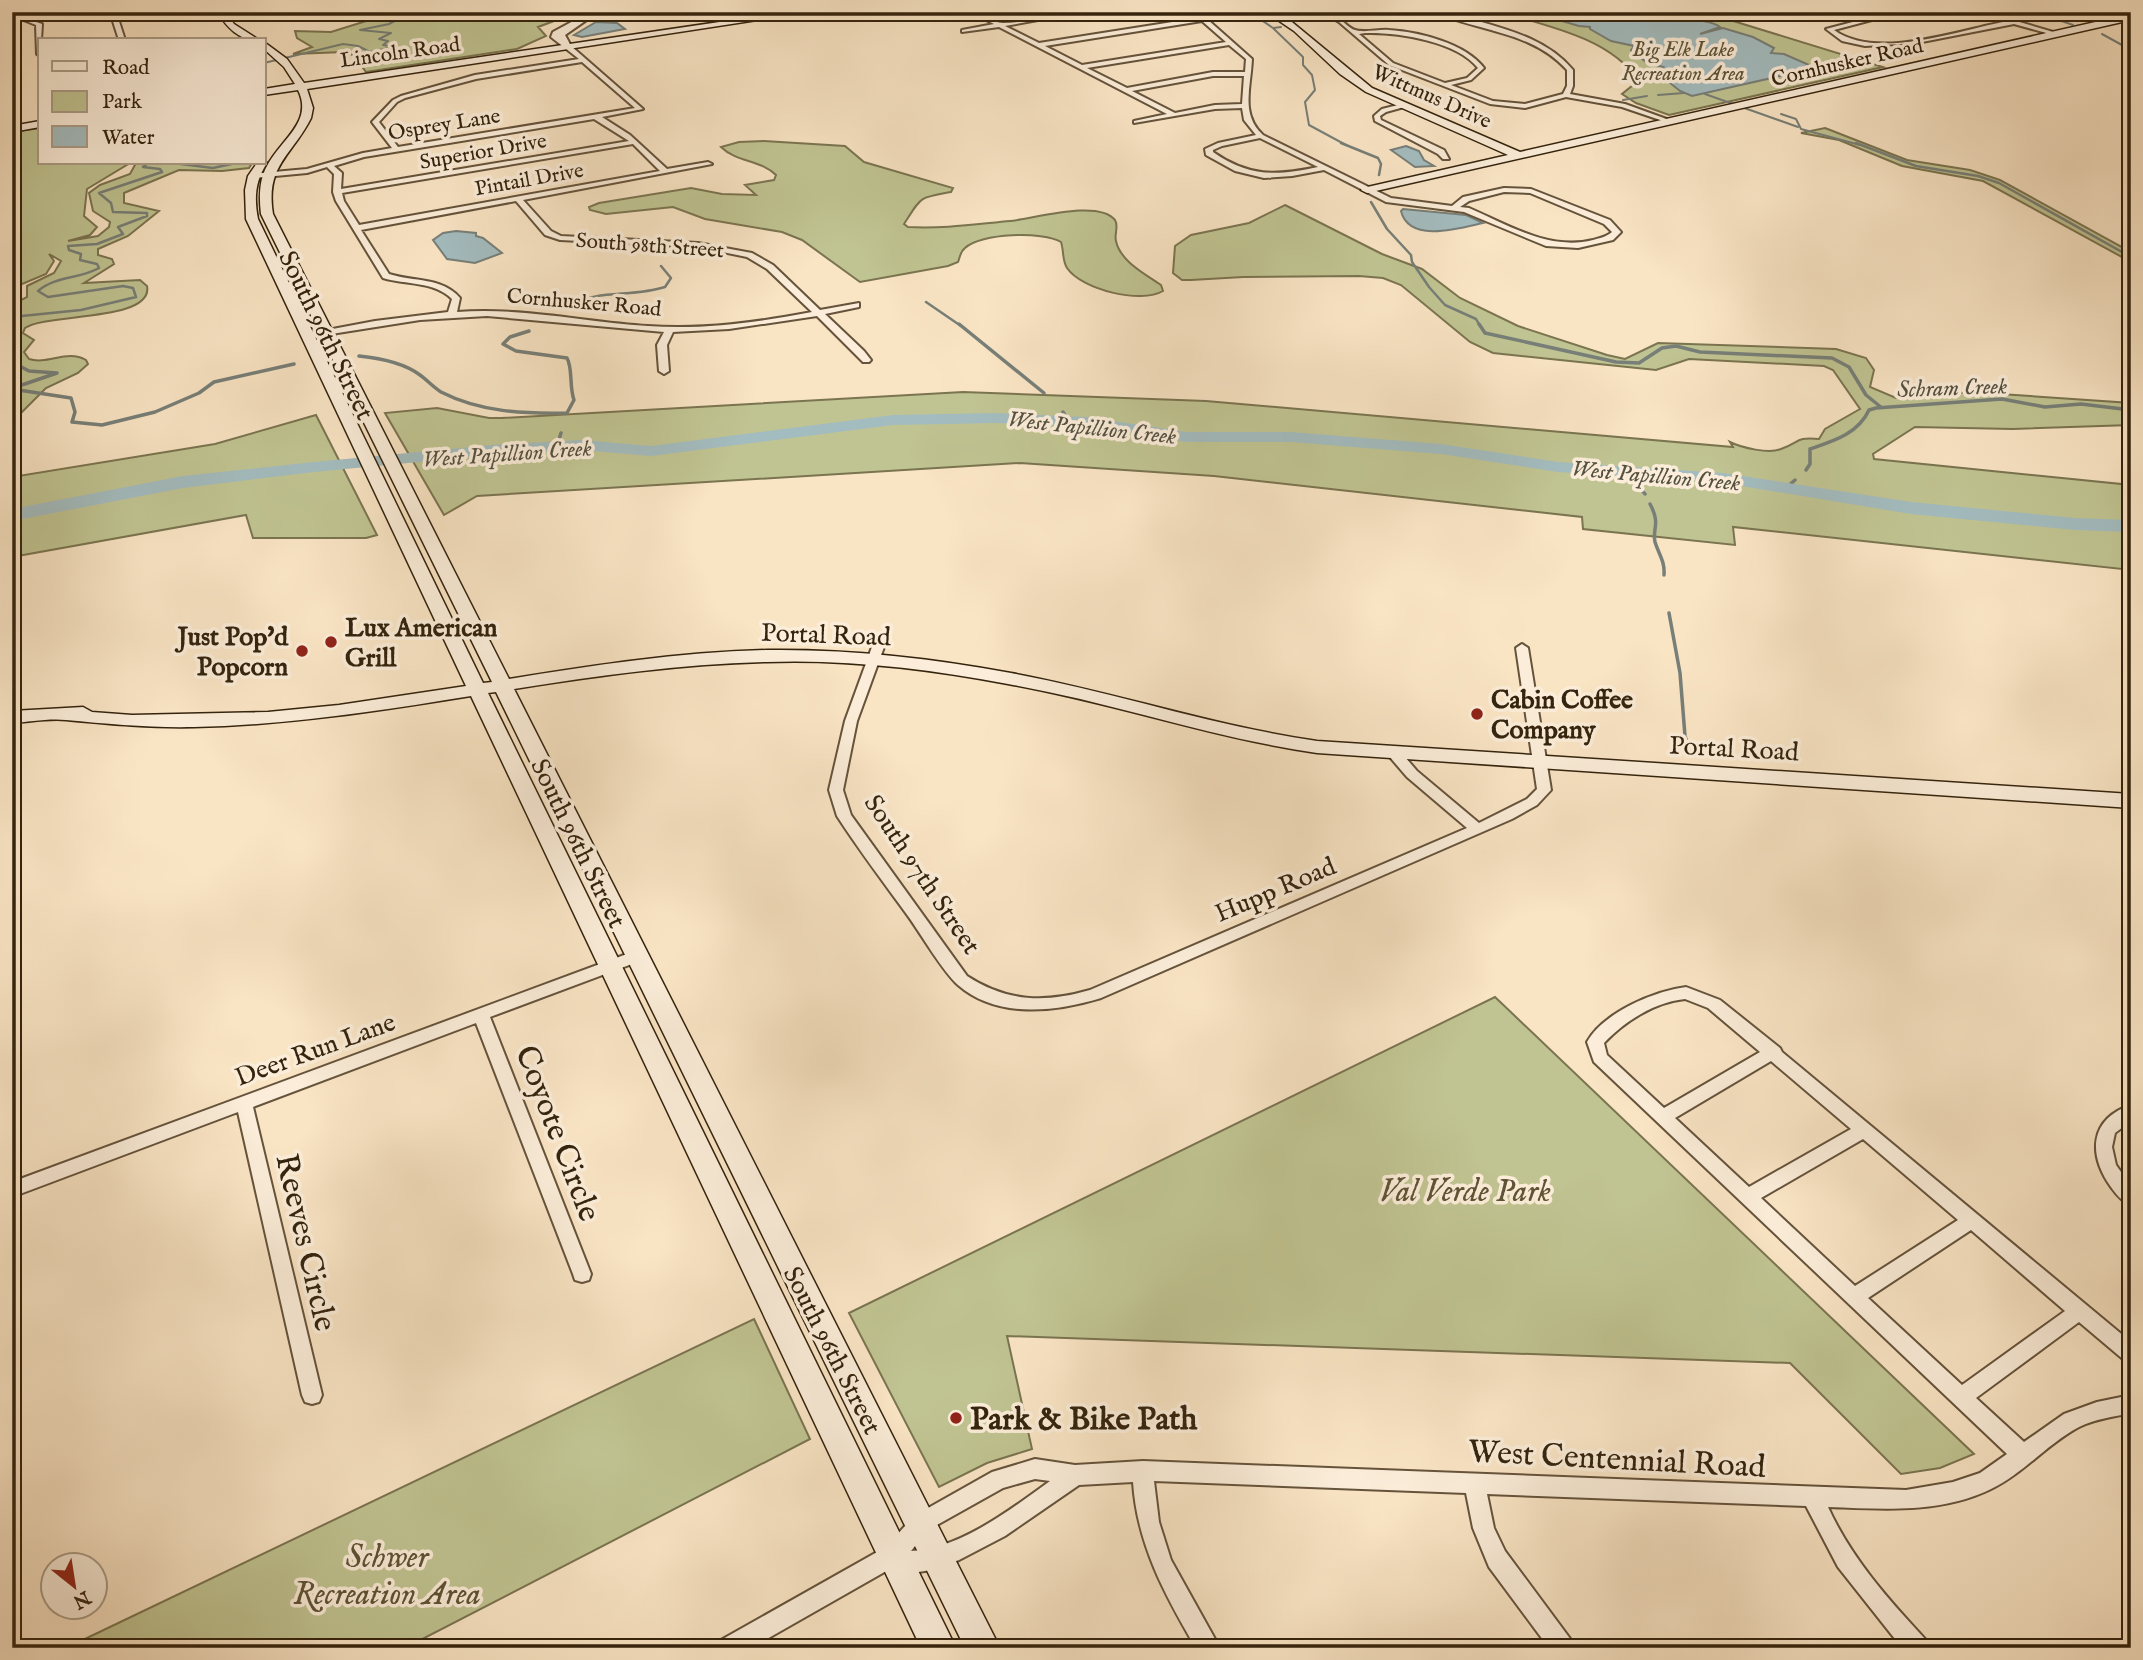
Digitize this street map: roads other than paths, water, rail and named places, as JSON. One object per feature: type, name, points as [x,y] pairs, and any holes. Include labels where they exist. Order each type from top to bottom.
[{"type":"main road","points":[[221,12],[231,26],[251,38]]},
{"type":"main road","name":"Lincoln Road","points":[[270,91],[806,12]]},
{"type":"main road","name":"Wittmus Drive","points":[[1274,14],[1301,31],[1358,84],[1402,106],[1518,155]]},
{"type":"main road","name":"Cornhusker Road","points":[[1367,190],[2131,18]]},
{"type":"main road","points":[[222,30],[235,38]]},
{"type":"main road","name":"South 96th Street","points":[[266,46],[288,65],[296,87],[295,110],[290,127],[265,166],[254,176],[248,201],[252,219],[383,492],[635,957],[983,1648]]},
{"type":"main road","name":"South 96th Street","points":[[265,166],[273,164],[296,138],[305,121],[308,103],[266,56]]},
{"type":"main road","points":[[12,128],[38,124]]},
{"type":"main road","name":"South 96th Street","points":[[265,166],[267,214],[406,491],[609,966],[939,1648]]},
{"type":"main road","name":"Portal Road","points":[[12,717],[69,715],[98,720],[269,718],[394,705],[487,681],[671,661],[876,654],[997,676],[1275,740],[1394,754],[2131,801]]},
{"type":"street","points":[[15,17],[32,12]]},
{"type":"street","points":[[113,12],[121,38]]},
{"type":"street","points":[[583,60],[569,47],[561,44],[554,34],[595,12]]},
{"type":"street","points":[[974,12],[1174,115]]},
{"type":"street","points":[[964,30],[1079,12]]},
{"type":"street","points":[[1195,12],[1250,59],[1244,98],[1249,124],[1261,136],[1367,190],[1397,202],[1477,213],[1539,242],[1578,246],[1610,238],[1617,232],[1607,222],[1526,190],[1504,190],[1475,197],[1454,208]]},
{"type":"street","points":[[1274,14],[1307,12]]},
{"type":"street","points":[[1325,12],[1355,32],[1391,64],[1503,105],[1525,106],[1566,95],[1623,105],[1669,121]]},
{"type":"street","points":[[1438,12],[1529,41],[1553,53],[1570,70],[1570,86],[1566,95]]},
{"type":"street","points":[[1815,12],[1858,20]]},
{"type":"street","points":[[1899,12],[1829,29],[1843,38],[1877,46],[1905,44],[2014,22]]},
{"type":"street","points":[[1992,12],[2014,22],[2057,34]]},
{"type":"street","points":[[15,17],[39,24],[39,38]]},
{"type":"street","points":[[1039,45],[1203,19]]},
{"type":"street","points":[[1355,32],[1402,33],[1467,54],[1477,61],[1481,68],[1474,75],[1445,85]]},
{"type":"street","points":[[1081,67],[1231,43]]},
{"type":"street","points":[[396,149],[375,122],[398,99],[475,77],[583,60]]},
{"type":"street","name":"Osprey Lane","points":[[265,166],[307,171],[396,149],[639,109],[583,60]]},
{"type":"street","points":[[1126,90],[1209,75],[1248,74]]},
{"type":"street","points":[[1136,122],[1219,107],[1246,106]]},
{"type":"street","points":[[1402,106],[1384,110],[1377,116],[1378,121],[1446,157]]},
{"type":"street","points":[[595,116],[634,142],[666,172]]},
{"type":"street","points":[[1261,136],[1220,144],[1209,149],[1215,157],[1242,172],[1265,178],[1324,168]]},
{"type":"street","name":"Superior Drive","points":[[337,192],[634,142]]},
{"type":"street","points":[[329,164],[338,173],[337,192],[386,275],[397,281],[451,291],[456,298],[452,314]]},
{"type":"street","name":"Pintail Drive","points":[[356,228],[708,164]]},
{"type":"street","name":"South 98th Street","points":[[518,198],[548,233],[560,238],[710,246],[749,255],[770,267],[862,353],[866,360]]},
{"type":"street","name":"Cornhusker Road","points":[[309,336],[394,320],[452,314],[520,314],[608,326],[670,329],[762,323],[856,305]]},
{"type":"street","points":[[664,372],[662,345],[670,329]]},
{"type":"street","points":[[1522,648],[1542,763]]},
{"type":"street","name":"South 97th Street","points":[[876,654],[851,721],[836,790],[844,816],[962,980],[975,990],[990,995]]},
{"type":"street","points":[[1394,754],[1412,774],[1478,829]]},
{"type":"street","name":"Hupp Road","points":[[990,995],[1021,1004],[1055,1004],[1095,994],[1507,816],[1544,790],[1542,763]]},
{"type":"street","name":"Deer Run Lane","points":[[12,1189],[635,957]]},
{"type":"street","points":[[2024,1456],[1600,1058],[1595,1042],[1614,1022],[1646,1005],[1686,993],[1714,1004],[2131,1354]]},
{"type":"street","name":"Coyote Circle","points":[[481,1014],[582,1274]]},
{"type":"street","points":[[1664,1116],[1774,1052]]},
{"type":"street","name":"Reeves Circle","points":[[244,1102],[312,1395]]},
{"type":"street","points":[[2131,1112],[2109,1129],[2103,1145],[2109,1169],[2131,1198]]},
{"type":"street","points":[[1748,1196],[1865,1129]]},
{"type":"street","points":[[1855,1296],[1972,1220]]},
{"type":"street","points":[[1962,1396],[2080,1311]]},
{"type":"street","name":"West Centennial Road","points":[[729,1648],[894,1555],[920,1523],[999,1479],[1035,1469],[1075,1475],[1143,1471],[1474,1482],[1891,1501],[1935,1496],[1986,1481],[2024,1456],[2050,1434],[2077,1418],[2096,1410],[2131,1404]]},
{"type":"street","points":[[1143,1471],[1148,1522],[1160,1562],[1209,1648]]},
{"type":"street","points":[[894,1555],[912,1563],[938,1558],[1043,1501],[1075,1475]]},
{"type":"street","points":[[1474,1482],[1484,1528],[1497,1559],[1563,1648]]},
{"type":"street","points":[[1812,1499],[1826,1532],[1844,1561],[1918,1648]]},
{"type":"water","points":[[1531,12],[1648,12],[1665,17],[1705,21],[1720,27],[1700,34],[1723,28],[1753,37],[1774,48],[1771,53],[1784,54],[1816,68],[1692,96],[1680,91],[1655,71],[1663,67],[1646,62],[1631,50],[1634,46],[1611,41],[1590,27]]},
{"type":"water","points":[[596,22],[617,23],[625,29],[582,37],[574,35]]},
{"type":"water","points":[[1406,146],[1419,151],[1424,160],[1434,166],[1415,167],[1391,150]]},
{"type":"water","points":[[1403,209],[1466,215],[1483,223],[1449,230],[1425,231],[1414,228],[1406,221],[1401,211]]},
{"type":"water","points":[[443,233],[476,233],[476,236],[483,238],[502,253],[475,263],[447,259],[433,240]]},
{"type":"waterway","points":[[400,18],[404,12]]},
{"type":"waterway","points":[[400,18],[458,17],[471,12]]},
{"type":"waterway","points":[[1240,12],[1251,13],[1273,28]]},
{"type":"waterway","points":[[2036,12],[2073,25]]},
{"type":"waterway","points":[[266,63],[343,44],[358,46],[370,52],[394,47],[383,45],[388,41],[379,39],[391,33],[360,30],[389,24],[400,18]]},
{"type":"waterway","points":[[1273,28],[1281,27]]},
{"type":"waterway","points":[[1273,28],[1303,57],[1303,65],[1312,75],[1315,90],[1305,102],[1309,125],[1346,145]]},
{"type":"waterway","points":[[2102,34],[2131,50]]},
{"type":"waterway","points":[[1658,95],[1684,93]]},
{"type":"waterway","points":[[1705,94],[1798,127]]},
{"type":"waterway","points":[[1623,100],[1647,96]]},
{"type":"waterway","points":[[1781,114],[1796,119],[1801,129],[1860,145]]},
{"type":"waterway","points":[[1341,143],[1378,158],[1381,164],[1379,175]]},
{"type":"waterway","points":[[1856,143],[1916,166],[1978,176],[1999,183],[2131,257]]},
{"type":"waterway","points":[[12,317],[81,310],[136,297],[133,288],[123,286],[48,297],[38,291],[52,283],[99,268],[97,264],[80,260],[81,254],[69,250],[68,246],[97,244],[123,234],[118,227],[147,216],[147,213],[113,212],[111,203],[99,193],[162,172],[160,169],[143,167],[147,164]]},
{"type":"waterway","points":[[181,164],[213,168],[231,164]]},
{"type":"waterway","points":[[1371,202],[1387,229],[1411,255],[1412,262],[1429,287],[1445,305],[1476,319],[1480,326]]},
{"type":"waterway","points":[[570,304],[593,297],[665,287],[671,278],[661,266]]},
{"type":"waterway","points":[[926,302],[961,326]]},
{"type":"waterway","points":[[959,324],[1044,393]]},
{"type":"waterway","points":[[1479,324],[1485,333],[1616,362],[1639,363],[1662,348],[1676,346],[1700,352],[1832,358],[1849,367],[1866,395],[1882,408]]},
{"type":"waterway","points":[[359,356],[407,367],[441,392],[471,404],[519,412],[567,413],[574,400],[567,358],[516,351],[503,344],[510,337],[529,331]]},
{"type":"waterway","points":[[12,340],[18,343],[12,347]]},
{"type":"waterway","points":[[12,362],[29,371],[57,373],[13,388]]},
{"type":"waterway","points":[[12,389],[71,398],[75,412],[72,422],[102,425],[155,412],[199,393],[214,382],[294,364]]},
{"type":"waterway","name":"Schram Creek","points":[[1882,408],[2002,399],[2045,407],[2081,404],[2131,410]]},
{"type":"waterway","name":"Schram Creek","points":[[1806,470],[1810,464],[1810,449],[1852,431],[1869,410],[1882,408]]},
{"type":"waterway","points":[[1063,412],[1069,421]]},
{"type":"waterway","name":"West Papillion Creek","points":[[12,515],[183,482],[314,467],[492,450],[582,445],[651,451],[893,420],[995,418],[1086,422],[1187,437],[1290,437],[1441,449],[1558,467],[1723,478],[1911,508],[2075,524],[2131,526]]},
{"type":"waterway","points":[[557,446],[561,433]]},
{"type":"waterway","points":[[1626,471],[1645,494]]},
{"type":"waterway","name":"Schram Creek","points":[[1786,488],[1795,480]]},
{"type":"waterway","points":[[1650,504],[1656,521],[1654,537],[1663,562],[1664,575]]},
{"type":"waterway","points":[[1669,613],[1680,673],[1685,736],[1690,750]]},
{"type":"place","name":"Lux American Grill","points":[[331,642]]},
{"type":"place","name":"Just Pop'd Popcorn","points":[[302,651]]},
{"type":"place","name":"Cabin Coffee Company","points":[[1477,714]]},
{"type":"place","name":"Park & Bike Path","points":[[956,1418]]},
{"type":"park label","name":"Big Elk Lake Recreation Area","points":[[1683,61]]},
{"type":"park label","name":"Val Verde Park","points":[[1465,1190]]},
{"type":"park label","name":"Schwer Recreation Area","points":[[387,1574]]}]
